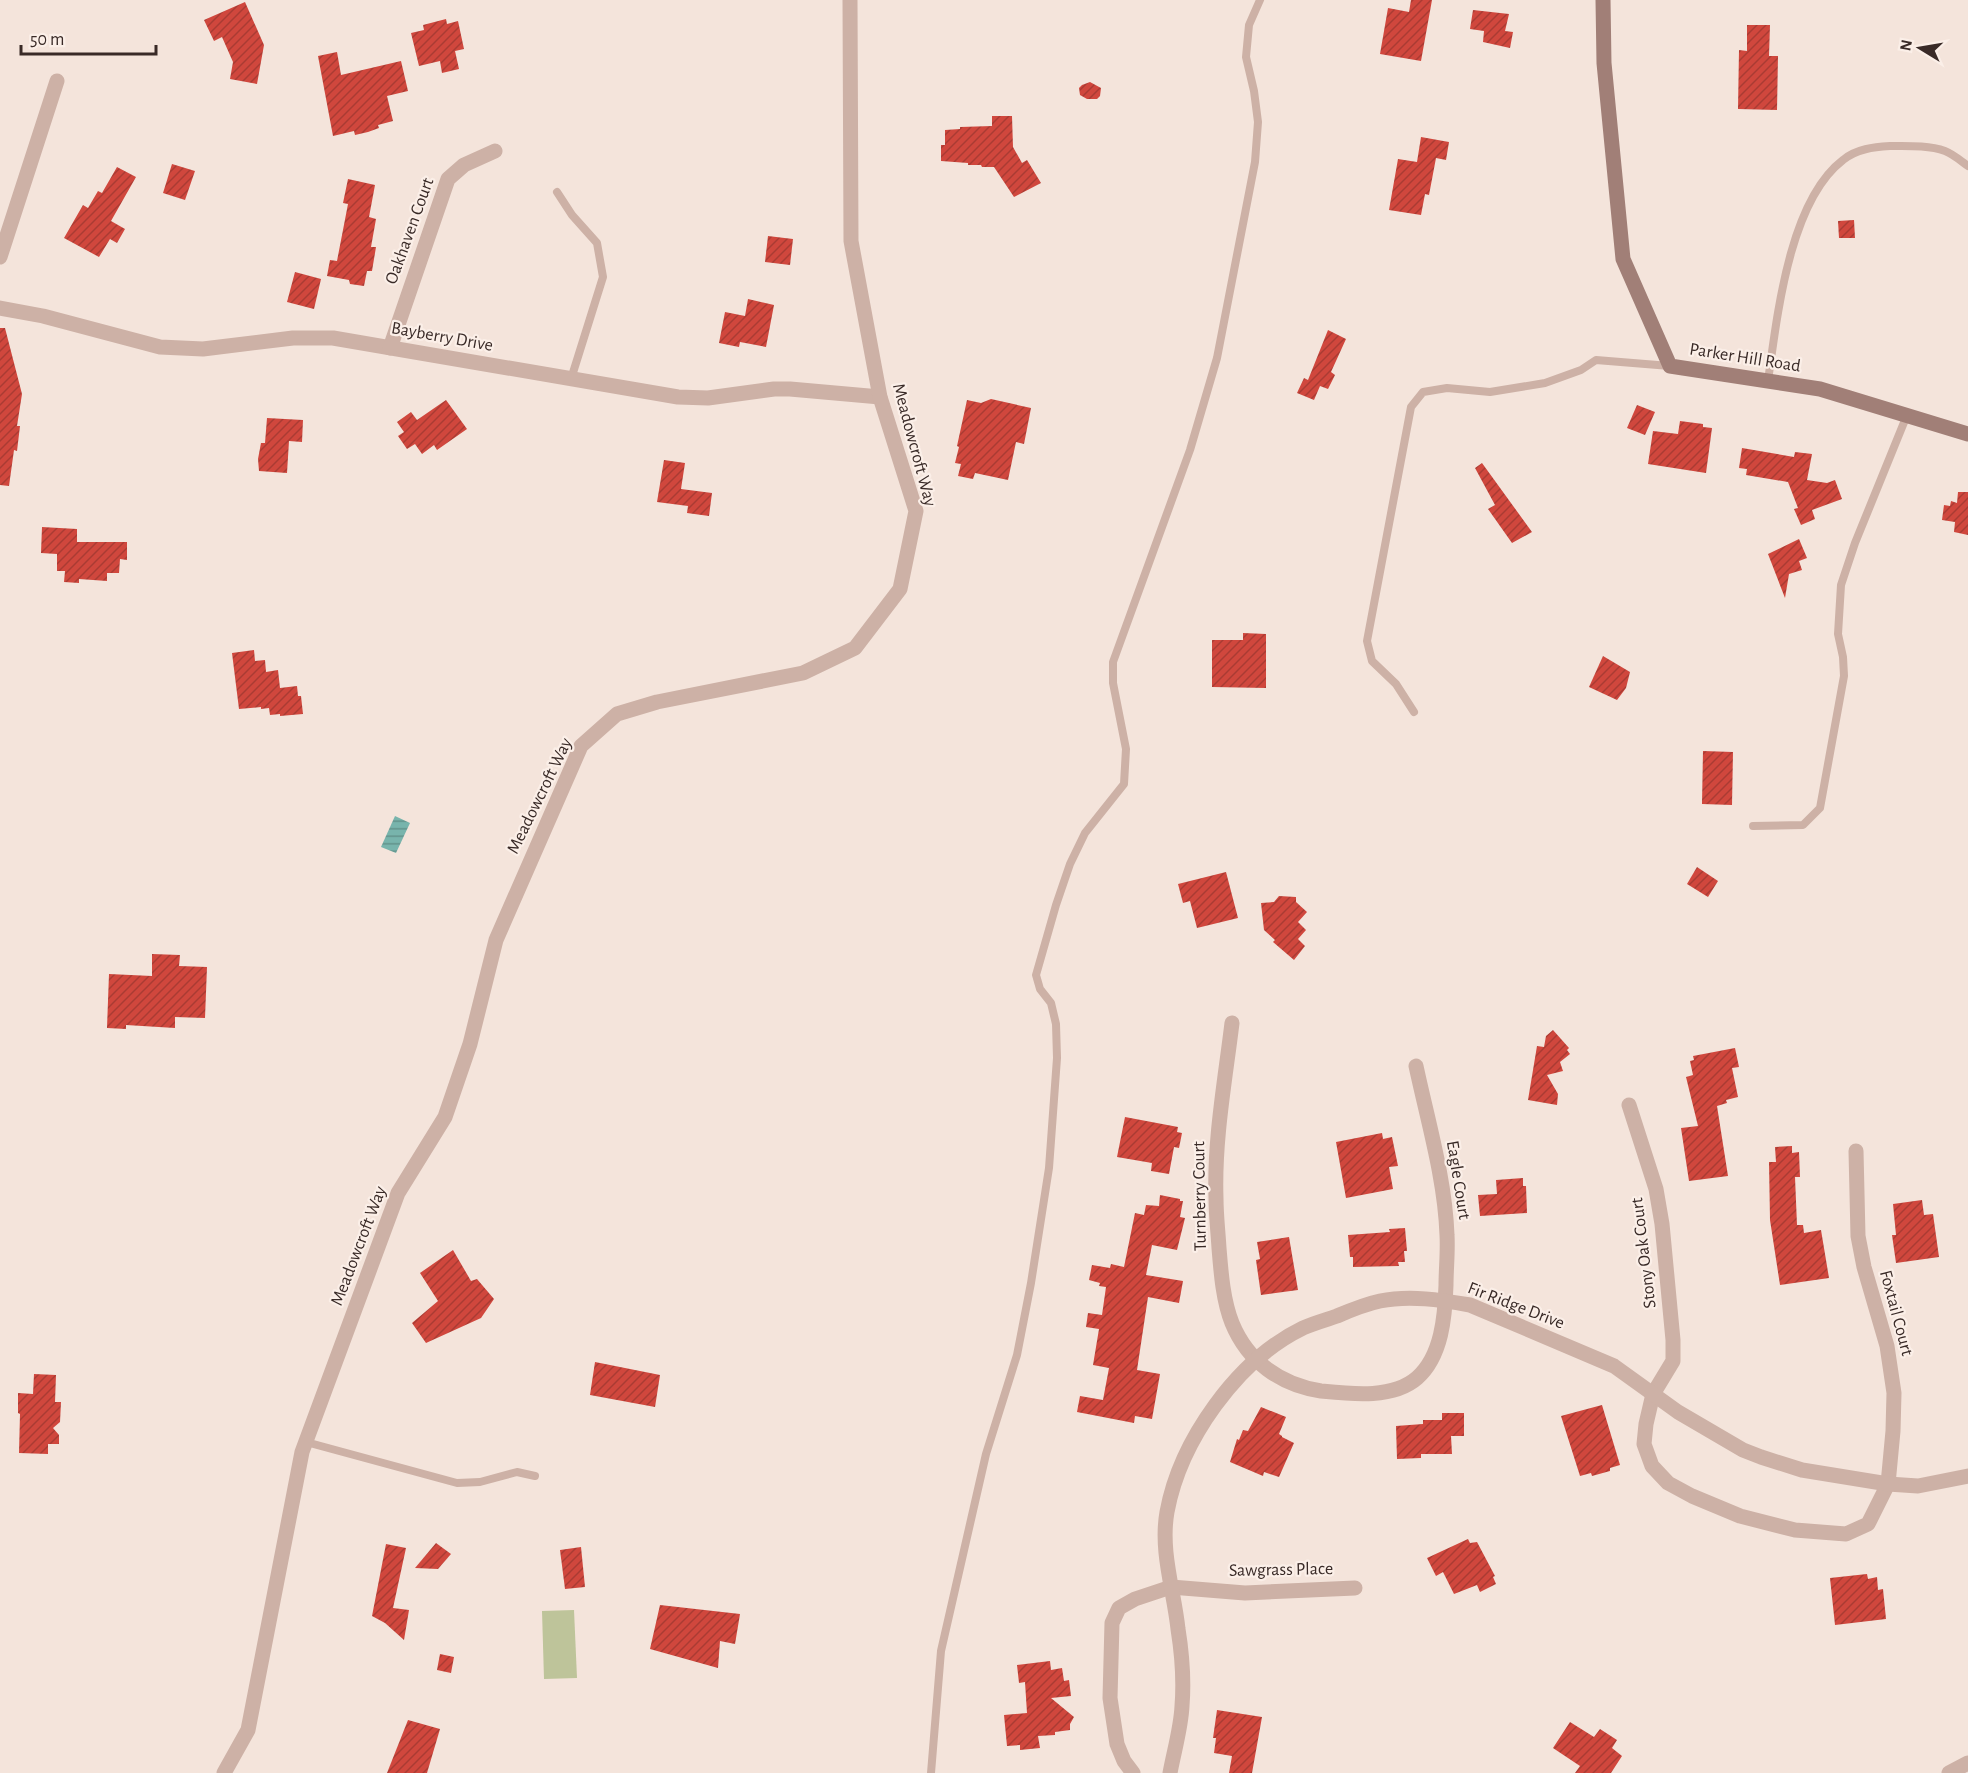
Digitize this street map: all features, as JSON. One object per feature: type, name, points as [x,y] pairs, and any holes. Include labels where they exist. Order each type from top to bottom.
[{"type":"street","name":"Meadowcroft Way","points":[[224,1773],[248,1730],[302,1452],[398,1193],[445,1117],[470,1044],[496,940],[581,746],[618,714],[657,702],[803,673],[855,648],[900,589],[916,511],[880,397],[851,241],[850,0]]},
{"type":"street","name":"Parker Hill Road","points":[[1603,0],[1604,63],[1623,259],[1670,366],[1820,389],[1968,434]]},
{"type":"street","points":[[0,257],[57,81]]},
{"type":"street","name":"Oakhaven Court","points":[[390,348],[448,179],[464,165],[495,151]]},
{"type":"street","name":"Bayberry Drive","points":[[0,308],[43,316],[160,347],[203,349],[293,338],[333,338],[678,397],[708,398],[790,389],[880,397]]},
{"type":"street","name":"Turnberry Court","points":[[1232,1023],[1218,1137],[1215,1198],[1225,1296],[1233,1324],[1256,1361]]},
{"type":"street","name":"Eagle Court","points":[[1256,1361],[1286,1382],[1345,1394],[1400,1389],[1418,1377],[1433,1356],[1443,1330],[1447,1235],[1441,1180],[1416,1066]]},
{"type":"street","name":"Stony Oak Court","points":[[1629,1106],[1656,1189],[1662,1224],[1673,1340],[1673,1360],[1653,1394],[1646,1424],[1644,1444],[1652,1466],[1668,1483],[1692,1496],[1740,1516],[1795,1530],[1846,1534],[1868,1524],[1888,1485]]},
{"type":"street","name":"Foxtail Court","points":[[1856,1151],[1858,1236],[1864,1267],[1887,1346],[1894,1393],[1888,1485]]},
{"type":"street","name":"Fir Ridge Drive","points":[[1170,1773],[1182,1707],[1182,1667],[1178,1627],[1166,1553],[1167,1513],[1176,1480],[1190,1447],[1208,1415],[1234,1381],[1276,1344],[1303,1328],[1381,1301],[1446,1300],[1470,1305],[1614,1366],[1718,1436],[1761,1457],[1802,1470],[1888,1485],[1918,1486],[1968,1476]]},
{"type":"street","points":[[1133,1773],[1124,1761],[1117,1744],[1110,1698],[1112,1623],[1119,1608],[1135,1599],[1171,1587]]},
{"type":"street","name":"Sawgrass Place","points":[[1171,1587],[1245,1593],[1355,1588]]},
{"type":"street","points":[[1949,1773],[1968,1763]]},
{"type":"lane","points":[[931,1773],[941,1651],[986,1454],[1017,1355],[1049,1168],[1057,1058],[1056,1024],[1051,1003],[1040,989],[1036,975],[1070,864],[1085,833],[1124,784],[1126,749],[1113,683],[1113,662],[1190,450],[1217,358],[1255,162],[1258,122],[1246,57],[1249,25],[1260,0]]},
{"type":"lane","points":[[1768,381],[1788,259],[1816,190],[1829,173],[1844,159],[1874,147],[1908,146],[1944,151],[1968,166]]},
{"type":"lane","points":[[557,192],[572,215],[597,243],[603,277],[571,378]]},
{"type":"lane","points":[[1414,712],[1396,684],[1372,661],[1367,641],[1411,407],[1424,392],[1447,388],[1490,392],[1545,382],[1581,370],[1596,360],[1670,366]]},
{"type":"lane","points":[[1753,826],[1803,825],[1820,808],[1844,676],[1838,634],[1841,585],[1855,543],[1907,416]]},
{"type":"lane","points":[[306,1442],[457,1483],[480,1482],[517,1472],[535,1476]]},
{"type":"green space","points":[[574,1610],[577,1678],[544,1679],[542,1611]]},
{"type":"water","points":[[395,816],[410,823],[396,853],[381,847]]},
{"type":"building","points":[[1411,0],[1432,0],[1421,61],[1380,54],[1388,8],[1409,12]]},
{"type":"building","points":[[245,2],[264,45],[257,84],[230,79],[233,62],[222,37],[214,41],[204,20]]},
{"type":"building","points":[[1473,10],[1509,14],[1505,31],[1513,32],[1510,48],[1483,42],[1484,31],[1470,29]]},
{"type":"building","points":[[446,19],[447,24],[458,21],[464,49],[455,51],[459,69],[442,73],[440,61],[419,66],[411,33],[424,30],[423,25]]},
{"type":"building","points":[[1747,25],[1770,25],[1769,56],[1778,56],[1777,110],[1738,109],[1739,50],[1747,51]]},
{"type":"building","points":[[337,52],[341,75],[401,61],[408,91],[387,96],[393,121],[378,125],[379,128],[368,132],[355,135],[354,131],[333,136],[318,56]]},
{"type":"building","points":[[1090,82],[1101,88],[1097,99],[1087,99],[1080,95],[1079,88]]},
{"type":"building","points":[[992,116],[1012,116],[1013,147],[1022,163],[1027,160],[1041,183],[1014,197],[994,167],[941,161],[941,145],[945,145],[945,130],[992,126]]},
{"type":"building","points":[[1421,137],[1449,142],[1446,160],[1436,158],[1429,195],[1425,194],[1421,215],[1389,210],[1398,159],[1417,162]]},
{"type":"building","points":[[172,164],[195,171],[185,200],[163,193]]},
{"type":"building","points":[[117,167],[136,177],[111,221],[125,229],[117,243],[110,239],[99,257],[64,238],[83,205],[88,208],[98,191],[102,193]]},
{"type":"building","points":[[348,179],[375,185],[369,217],[376,219],[371,247],[376,247],[372,271],[367,271],[364,286],[350,284],[349,280],[327,276],[330,260],[337,261],[348,204],[343,203]]},
{"type":"building","points":[[1854,220],[1855,238],[1839,238],[1838,221]]},
{"type":"building","points":[[768,236],[793,239],[790,265],[765,262]]},
{"type":"building","points":[[295,272],[321,279],[314,309],[287,302]]},
{"type":"building","points":[[748,299],[774,305],[766,347],[740,342],[739,347],[719,343],[725,312],[745,316]]},
{"type":"building","points":[[0,328],[5,328],[22,394],[17,426],[20,426],[17,451],[14,450],[9,486],[0,485]]},
{"type":"building","points":[[1328,330],[1346,339],[1331,372],[1335,375],[1328,389],[1320,386],[1314,400],[1297,393],[1304,378],[1308,380]]},
{"type":"building","points":[[991,399],[1031,408],[1024,444],[1016,442],[1008,480],[975,473],[973,479],[958,476],[961,464],[955,463],[959,447],[957,446],[967,400],[981,403]]},
{"type":"building","points":[[446,400],[467,429],[437,450],[434,445],[422,454],[415,444],[407,449],[398,436],[404,432],[397,422],[411,412],[417,420]]},
{"type":"building","points":[[1637,405],[1655,412],[1645,435],[1627,428]]},
{"type":"building","points":[[267,418],[303,420],[302,442],[289,441],[287,473],[259,471],[258,459],[261,443],[265,443]]},
{"type":"building","points":[[1680,421],[1703,424],[1703,427],[1712,428],[1706,473],[1648,464],[1653,431],[1678,434]]},
{"type":"building","points":[[1742,448],[1794,457],[1795,452],[1812,454],[1807,480],[1827,483],[1835,480],[1842,499],[1812,510],[1815,519],[1801,525],[1794,509],[1798,508],[1788,482],[1746,475],[1747,469],[1739,468]]},
{"type":"building","points":[[664,460],[685,463],[681,489],[712,493],[709,516],[687,513],[688,506],[657,502]]},
{"type":"building","points":[[1482,463],[1532,532],[1512,543],[1488,509],[1495,505],[1475,468]]},
{"type":"building","points":[[1958,492],[1968,492],[1968,535],[1954,532],[1955,522],[1942,520],[1944,505],[1950,506],[1951,501],[1957,503]]},
{"type":"building","points":[[42,527],[77,529],[77,542],[127,542],[127,560],[120,559],[119,573],[107,573],[107,581],[79,579],[79,583],[64,582],[65,571],[57,571],[57,554],[41,553]]},
{"type":"building","points":[[1799,539],[1807,558],[1799,561],[1802,570],[1789,574],[1785,598],[1768,554]]},
{"type":"building","points":[[1243,633],[1266,634],[1266,688],[1212,687],[1212,640],[1243,640]]},
{"type":"building","points":[[254,650],[255,661],[265,660],[266,672],[278,670],[280,688],[297,686],[298,696],[301,696],[303,714],[280,716],[280,714],[270,715],[269,708],[239,709],[232,653]]},
{"type":"building","points":[[1603,656],[1630,672],[1626,688],[1617,700],[1589,687]]},
{"type":"building","points":[[1703,751],[1733,752],[1732,805],[1702,804]]},
{"type":"building","points":[[1697,867],[1718,881],[1708,897],[1687,884]]},
{"type":"building","points":[[1226,872],[1238,918],[1197,928],[1190,901],[1183,903],[1178,884]]},
{"type":"building","points":[[1279,896],[1296,897],[1296,902],[1307,912],[1298,922],[1306,930],[1298,939],[1305,946],[1294,960],[1273,942],[1275,940],[1264,930],[1261,903],[1274,902]]},
{"type":"building","points":[[152,954],[180,955],[179,966],[207,967],[205,1018],[175,1017],[175,1028],[126,1025],[126,1029],[107,1028],[109,974],[152,976]]},
{"type":"building","points":[[1553,1030],[1569,1048],[1567,1050],[1570,1054],[1560,1062],[1563,1071],[1547,1075],[1558,1094],[1557,1105],[1528,1100],[1537,1046],[1544,1047],[1546,1036]]},
{"type":"building","points":[[1735,1048],[1739,1067],[1732,1068],[1738,1097],[1726,1100],[1727,1103],[1717,1106],[1728,1176],[1689,1181],[1681,1128],[1698,1126],[1686,1077],[1693,1075],[1690,1061],[1694,1060],[1693,1056]]},
{"type":"building","points":[[1125,1117],[1178,1127],[1177,1132],[1182,1133],[1179,1148],[1174,1147],[1169,1174],[1151,1171],[1152,1163],[1117,1157]]},
{"type":"building","points":[[1382,1133],[1383,1139],[1392,1137],[1398,1166],[1389,1167],[1393,1189],[1346,1198],[1336,1142]]},
{"type":"building","points":[[1792,1146],[1792,1153],[1799,1152],[1800,1177],[1795,1177],[1797,1225],[1803,1225],[1804,1233],[1821,1230],[1829,1278],[1780,1285],[1770,1220],[1769,1162],[1776,1162],[1775,1147]]},
{"type":"building","points":[[1523,1178],[1523,1186],[1526,1186],[1527,1213],[1480,1216],[1478,1195],[1497,1194],[1496,1180]]},
{"type":"building","points":[[1160,1195],[1183,1201],[1180,1217],[1185,1218],[1177,1250],[1152,1245],[1146,1275],[1183,1281],[1179,1303],[1148,1297],[1137,1370],[1160,1374],[1152,1419],[1135,1416],[1134,1423],[1077,1412],[1080,1396],[1103,1400],[1109,1368],[1093,1365],[1099,1329],[1086,1327],[1088,1313],[1102,1315],[1106,1287],[1089,1280],[1092,1265],[1110,1268],[1111,1264],[1124,1267],[1135,1213],[1144,1215],[1146,1205],[1159,1206]]},
{"type":"building","points":[[1922,1200],[1924,1215],[1933,1214],[1939,1257],[1896,1263],[1892,1235],[1896,1235],[1893,1204]]},
{"type":"building","points":[[1405,1228],[1407,1251],[1404,1251],[1405,1262],[1398,1262],[1399,1266],[1353,1267],[1348,1235],[1390,1232],[1389,1229]]},
{"type":"building","points":[[1289,1237],[1298,1290],[1261,1295],[1256,1260],[1260,1259],[1257,1242]]},
{"type":"building","points":[[453,1250],[471,1281],[477,1279],[494,1299],[481,1318],[426,1343],[412,1323],[438,1301],[420,1273]]},
{"type":"building","points":[[595,1362],[660,1375],[655,1407],[590,1395]]},
{"type":"building","points":[[34,1374],[56,1375],[55,1402],[61,1402],[60,1422],[53,1428],[59,1435],[59,1444],[48,1444],[48,1454],[19,1453],[18,1393],[33,1394]]},
{"type":"building","points":[[1602,1405],[1620,1465],[1610,1468],[1610,1471],[1592,1476],[1591,1473],[1580,1476],[1561,1416]]},
{"type":"building","points":[[1261,1407],[1286,1417],[1279,1434],[1294,1443],[1279,1477],[1264,1472],[1263,1476],[1230,1462],[1237,1439],[1239,1440],[1243,1430],[1248,1431]]},
{"type":"building","points":[[1442,1413],[1464,1413],[1464,1436],[1451,1436],[1452,1454],[1421,1454],[1421,1458],[1397,1459],[1396,1426],[1423,1424],[1423,1420],[1442,1420]]},
{"type":"building","points":[[1468,1539],[1470,1543],[1477,1542],[1495,1576],[1493,1577],[1496,1584],[1480,1592],[1477,1585],[1454,1594],[1443,1572],[1436,1576],[1427,1558]]},
{"type":"building","points":[[436,1543],[451,1554],[438,1569],[415,1568]]},
{"type":"building","points":[[386,1544],[406,1548],[393,1608],[409,1610],[404,1640],[385,1623],[372,1616]]},
{"type":"building","points":[[581,1547],[585,1587],[565,1589],[560,1550]]},
{"type":"building","points":[[1867,1574],[1868,1579],[1877,1577],[1878,1590],[1883,1589],[1886,1619],[1835,1625],[1830,1578]]},
{"type":"building","points":[[660,1605],[740,1614],[735,1644],[720,1641],[718,1668],[650,1649]]},
{"type":"building","points":[[440,1654],[454,1657],[451,1673],[437,1670]]},
{"type":"building","points":[[1050,1661],[1051,1670],[1062,1668],[1064,1681],[1069,1680],[1071,1696],[1051,1698],[1074,1717],[1070,1730],[1055,1732],[1055,1735],[1038,1736],[1040,1748],[1020,1750],[1020,1745],[1007,1746],[1004,1715],[1027,1713],[1025,1682],[1019,1683],[1017,1665]]},
{"type":"building","points":[[1217,1710],[1262,1717],[1252,1773],[1229,1773],[1232,1756],[1214,1753],[1216,1738],[1213,1738]]},
{"type":"building","points":[[408,1720],[440,1729],[427,1773],[387,1773]]},
{"type":"building","points":[[1570,1722],[1594,1737],[1600,1729],[1617,1740],[1612,1748],[1622,1756],[1611,1773],[1575,1773],[1580,1766],[1553,1748]]}]
